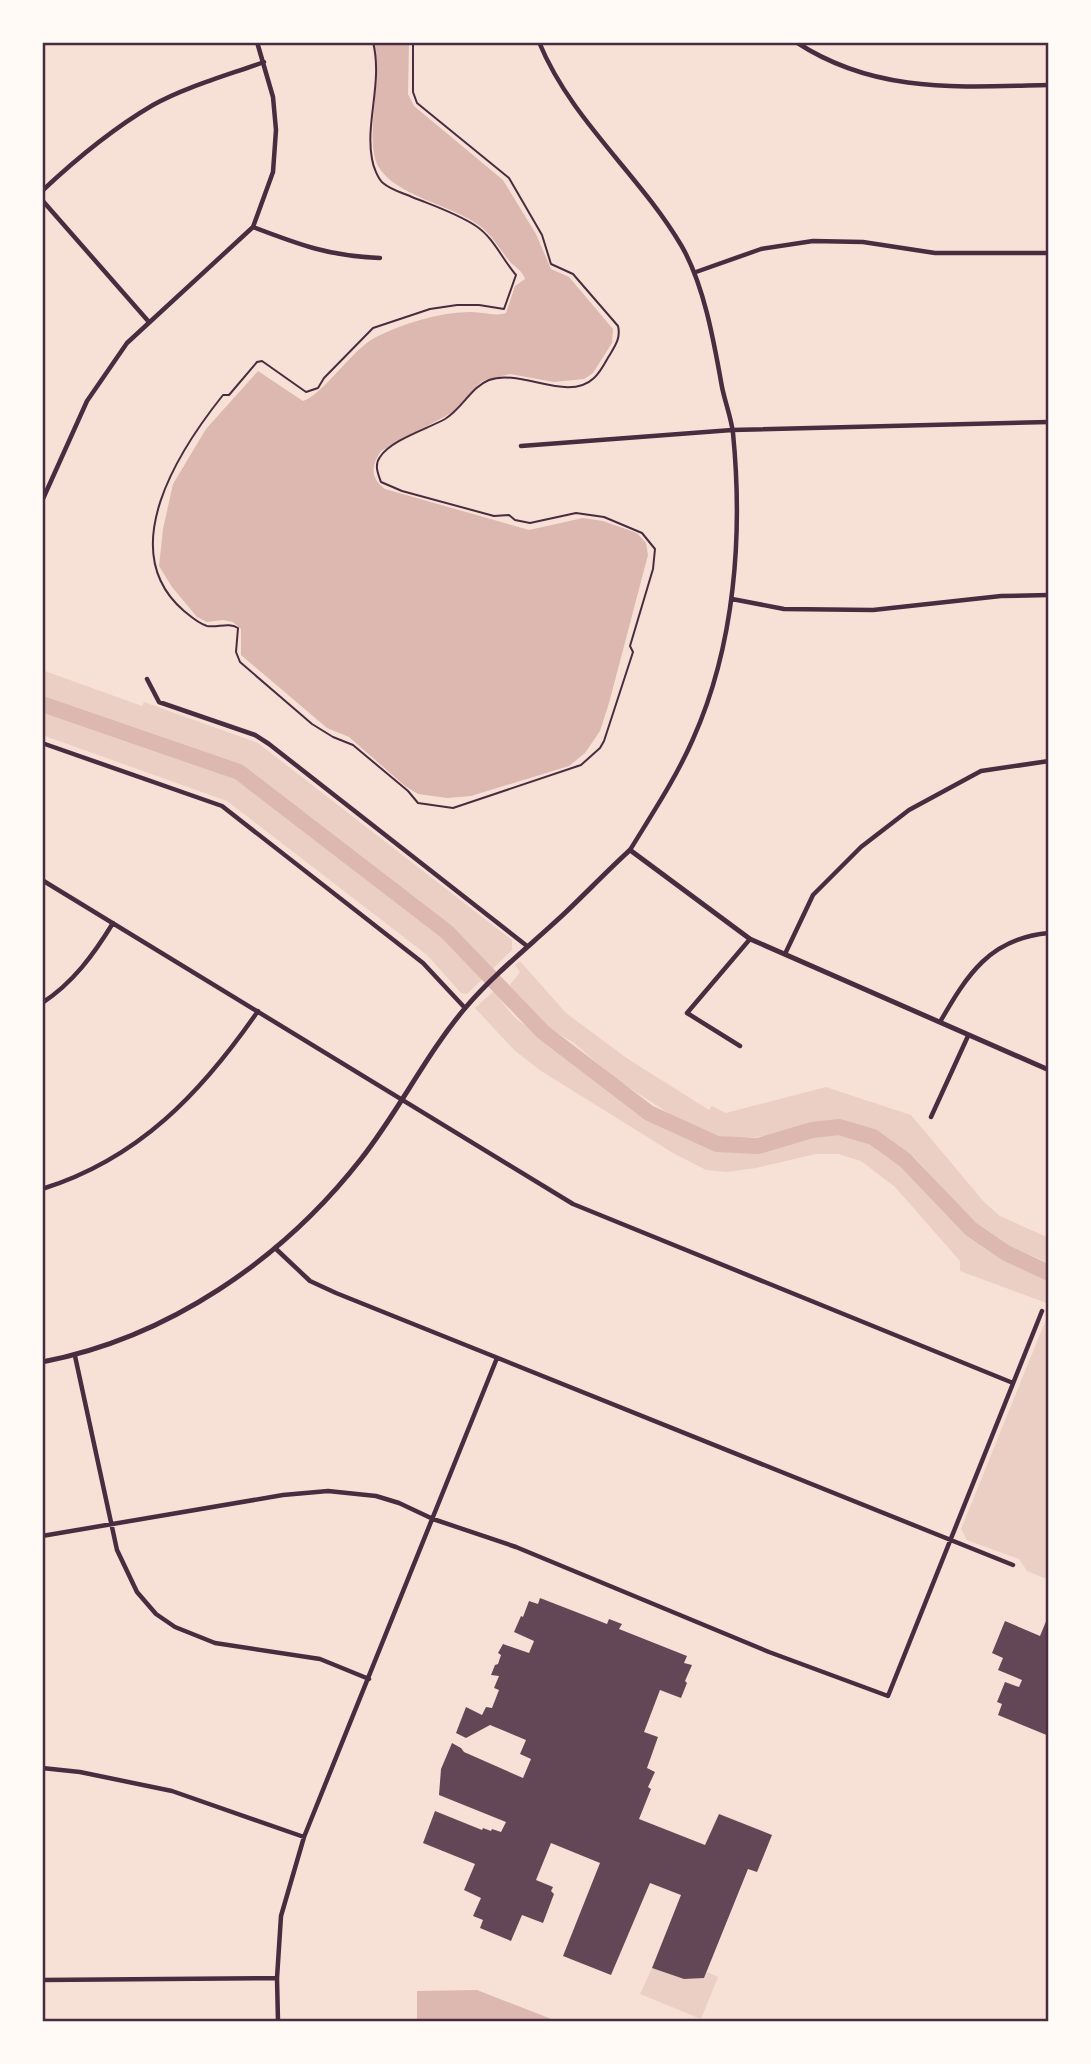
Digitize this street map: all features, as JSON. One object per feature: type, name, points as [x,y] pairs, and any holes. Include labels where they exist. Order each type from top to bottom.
[{"type":"street","points":[[42,501],[87,401],[127,343],[253,227],[272,172],[276,130],[273,97],[257,42]]},
{"type":"street","points":[[42,1362],[75,1356],[137,1333],[194,1305],[232,1282],[301,1226],[368,1150],[465,1008],[630,850],[693,739],[718,666],[732,599],[737,497],[732,430],[717,351],[696,272],[667,222],[574,105],[539,42]]},
{"type":"street","points":[[796,42],[821,58],[878,79],[916,85],[1049,85]]},
{"type":"street","points":[[42,191],[103,138],[154,104],[264,62]]},
{"type":"street","points":[[42,200],[149,322]]},
{"type":"street","points":[[253,227],[303,246],[334,254],[380,258]]},
{"type":"street","points":[[696,272],[761,249],[813,241],[863,242],[935,253],[1049,253]]},
{"type":"street","points":[[521,446],[732,430],[1049,422]]},
{"type":"street","points":[[732,599],[784,609],[873,610],[1001,596],[1049,594]]},
{"type":"street","points":[[147,679],[159,702],[255,735],[269,744],[527,946]]},
{"type":"street","points":[[42,743],[222,806],[423,963],[465,1008]]},
{"type":"street","points":[[785,954],[813,895],[861,846],[909,810],[981,771],[1049,761]]},
{"type":"street","points":[[630,850],[750,939],[1049,1070]]},
{"type":"street","points":[[42,880],[573,1204],[1013,1383]]},
{"type":"street","points":[[42,1003],[93,956],[113,923]]},
{"type":"street","points":[[940,1022],[960,986],[980,962],[1003,944],[1033,934],[1049,933]]},
{"type":"street","points":[[740,1046],[687,1013],[750,939]]},
{"type":"street","points":[[42,1189],[59,1184],[114,1157],[162,1124],[204,1083],[258,1011]]},
{"type":"street","points":[[931,1117],[968,1036]]},
{"type":"street","points":[[275,1248],[310,1281],[1013,1565]]},
{"type":"street","points":[[42,1536],[283,1495],[328,1491],[376,1496],[399,1503],[433,1519],[516,1547],[769,1652],[888,1696],[1042,1311]]},
{"type":"street","points":[[75,1356],[117,1550],[137,1592],[156,1614],[175,1627],[215,1643],[320,1660],[369,1679]]},
{"type":"street","points":[[278,2022],[277,1978],[281,1916],[304,1837],[497,1357]]},
{"type":"street","points":[[42,1768],[104,1776],[172,1791],[304,1837]]},
{"type":"street","points":[[42,1980],[277,1978]]},
{"type":"path","points":[[373,42],[377,76],[371,132],[372,160],[380,178],[384,184],[397,191],[449,212],[477,227],[494,243],[516,275],[507,303],[504,309],[457,305],[430,309],[373,328],[324,378],[318,388],[306,393],[262,361],[257,362],[229,395],[223,395],[183,450],[161,495],[154,547],[156,563],[172,599],[203,625],[229,625],[238,628],[236,652],[240,662],[323,732],[354,745],[408,791],[418,803],[453,808],[581,765],[600,748],[633,652],[629,646],[653,569],[655,549],[642,533],[604,517],[576,513],[530,523],[515,520],[509,515],[494,516],[402,491],[381,482],[376,468],[379,457],[395,444],[454,414],[480,385],[504,377],[550,385],[584,385],[596,377],[617,343],[620,333],[618,326],[573,274],[551,264],[542,234],[509,178],[417,103],[413,92],[412,42]]},
{"type":"shaded area","points":[[372,42],[409,42],[408,94],[414,106],[503,180],[536,234],[551,269],[569,277],[613,329],[612,343],[593,373],[584,379],[554,382],[510,374],[482,381],[453,412],[381,451],[374,467],[377,481],[385,489],[529,530],[583,518],[603,521],[637,533],[646,543],[648,555],[609,703],[600,731],[585,753],[569,766],[471,796],[447,798],[418,794],[405,786],[349,737],[327,728],[241,655],[241,629],[233,622],[207,622],[197,617],[172,587],[159,566],[163,529],[173,484],[206,429],[258,371],[303,401],[319,391],[357,351],[376,337],[409,323],[445,314],[506,313],[515,286],[525,279],[480,226],[410,193],[386,176],[378,166],[373,147],[377,74]]},
{"type":"shaded area","points":[[42,670],[142,706],[144,702],[258,743],[512,940],[512,950],[467,994],[461,993],[427,955],[227,801],[42,735]]},
{"type":"shaded area","points":[[520,961],[566,1013],[628,1059],[709,1110],[712,1106],[726,1113],[826,1087],[911,1115],[985,1203],[1000,1216],[1049,1238],[1049,1263],[997,1241],[974,1223],[914,1157],[887,1141],[845,1123],[826,1122],[779,1135],[726,1139],[685,1124],[613,1077],[574,1043],[546,1026],[509,986],[520,972],[515,965]]},
{"type":"shaded area","points":[[494,991],[516,1019],[533,1027],[605,1088],[663,1126],[692,1140],[722,1149],[750,1152],[821,1135],[850,1136],[868,1142],[892,1159],[979,1242],[1012,1263],[1049,1278],[1049,1304],[960,1271],[960,1261],[895,1187],[861,1161],[838,1154],[816,1154],[727,1172],[706,1170],[673,1153],[541,1071],[514,1050],[475,1008]]},
{"type":"shaded area","points":[[1049,1312],[1049,1580],[1027,1571],[1019,1559],[967,1540],[961,1529]]},
{"type":"shaded area","points":[[652,1968],[684,1979],[704,1978],[707,1972],[718,1977],[701,2019],[640,1994]]},
{"type":"shaded area","points":[[477,1990],[559,2022],[417,2022],[417,1991]]},
{"type":"building","points":[[540,1598],[607,1624],[609,1619],[622,1624],[619,1629],[687,1656],[684,1663],[692,1665],[681,1698],[660,1690],[644,1732],[658,1737],[647,1768],[655,1772],[639,1819],[705,1845],[719,1814],[772,1835],[757,1872],[748,1869],[704,1978],[684,1979],[652,1968],[681,1895],[650,1883],[611,1975],[563,1956],[600,1863],[551,1843],[536,1880],[553,1887],[551,1891],[554,1894],[543,1923],[522,1915],[511,1941],[480,1928],[483,1920],[473,1916],[481,1898],[464,1890],[475,1864],[423,1843],[435,1811],[482,1830],[501,1832],[506,1822],[439,1795],[441,1769],[452,1743],[464,1752],[523,1778],[531,1759],[520,1754],[526,1740],[490,1725],[466,1738],[456,1733],[466,1707],[482,1715],[486,1707],[492,1708],[499,1690],[494,1688],[499,1676],[491,1675],[498,1664],[501,1655],[498,1653],[503,1644],[529,1653],[534,1641],[514,1632],[529,1601],[538,1604]]},
{"type":"building","points":[[1047,1619],[1049,1736],[998,1715],[1002,1704],[997,1702],[1005,1682],[1019,1687],[1022,1680],[998,1670],[1003,1658],[992,1653],[1005,1621],[1040,1636]]},
{"type":"waterway","points":[[42,704],[239,772],[447,932],[543,1032],[649,1113],[717,1144],[758,1146],[812,1130],[839,1127],[873,1137],[905,1160],[971,1229],[1006,1253],[1049,1273]]}]
